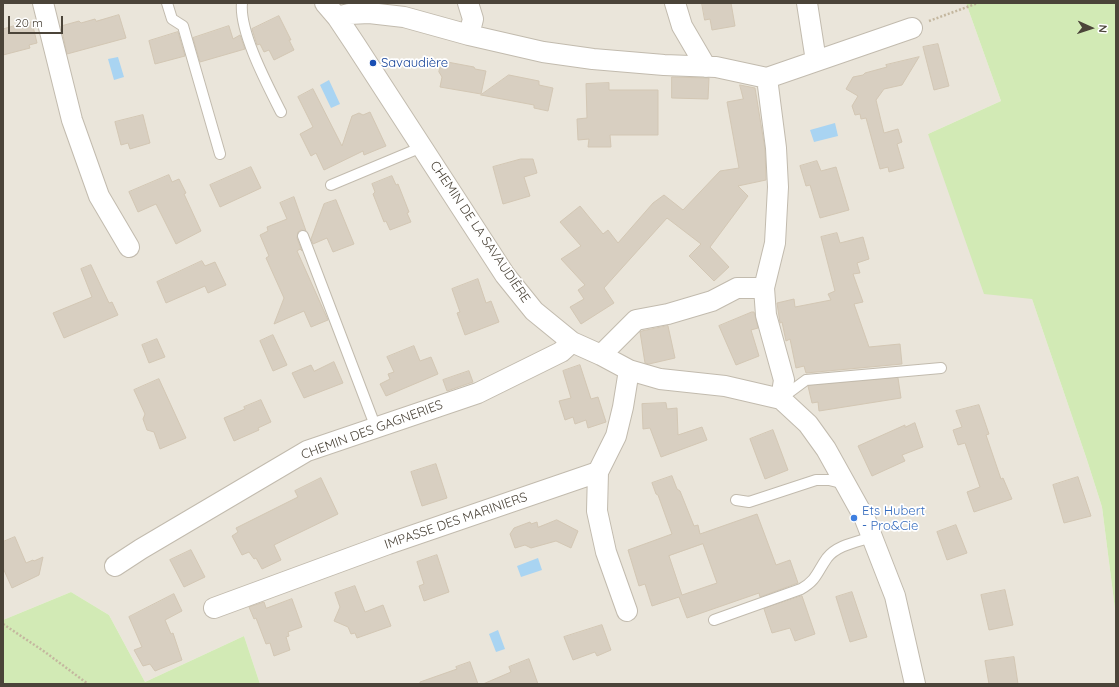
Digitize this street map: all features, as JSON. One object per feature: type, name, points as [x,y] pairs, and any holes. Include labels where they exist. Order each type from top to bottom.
[{"type":"street","points":[[43,3],[72,120],[99,196],[129,247]]},
{"type":"street","points":[[468,3],[473,19],[469,35]]},
{"type":"street","points":[[675,3],[682,26],[706,67]]},
{"type":"street","points":[[807,3],[816,61]]},
{"type":"street","points":[[331,10],[349,14],[370,13],[404,17],[469,35],[543,52],[579,57],[716,68],[767,78],[912,28]]},
{"type":"street","name":"CHEMIN DE LA SAVAUDIÈRE","points":[[331,10],[505,274],[534,311],[572,342],[629,370],[660,379],[725,386],[781,399],[808,424],[826,449],[865,519],[895,596],[915,684]]},
{"type":"street","points":[[767,78],[776,148],[778,187],[775,243],[764,288],[766,315],[784,380],[781,399]]},
{"type":"street","points":[[601,355],[636,320],[668,314],[712,301],[737,288],[764,288]]},
{"type":"street","name":"CHEMIN DES GAGNERIES","points":[[115,566],[141,549],[307,451],[478,393],[561,352],[572,342]]},
{"type":"street","points":[[627,611],[606,552],[597,511],[598,472],[616,436],[623,407],[629,370]]},
{"type":"street","name":"IMPASSE DES MARINIERS","points":[[214,608],[388,544],[598,472]]},
{"type":"lane","points":[[167,3],[172,19],[183,26],[220,154]]},
{"type":"lane","points":[[242,3],[247,33],[264,78],[281,112]]},
{"type":"lane","points":[[331,185],[422,147]]},
{"type":"lane","points":[[303,236],[376,428]]},
{"type":"lane","points":[[781,399],[806,380],[941,368]]},
{"type":"lane","points":[[736,500],[749,502],[816,480],[829,480],[845,484]]},
{"type":"lane","points":[[714,620],[801,589],[812,581],[820,571],[827,558],[837,549],[872,537]]},
{"type":"path","points":[[912,28],[978,3]]},
{"type":"path","points":[[3,624],[45,652],[88,684]]},
{"type":"shaded area","points":[[3,3],[966,3],[1001,101],[928,134],[1032,299],[1102,507],[1116,617],[1116,684],[260,684],[244,636],[145,682],[109,615],[71,592],[3,620]]},
{"type":"green space","points":[[966,3],[1116,3],[1116,617],[1102,507],[1032,299],[984,294],[928,134],[1001,101]]},
{"type":"green space","points":[[71,592],[109,615],[145,682],[244,636],[260,684],[3,684],[3,620]]},
{"type":"water","points":[[118,57],[124,77],[114,80],[108,59]]},
{"type":"water","points":[[329,80],[340,104],[331,108],[320,85]]},
{"type":"water","points":[[835,123],[838,136],[814,142],[810,130]]},
{"type":"water","points":[[538,558],[542,570],[521,577],[517,566]]},
{"type":"water","points":[[498,630],[505,649],[496,652],[489,634]]},
{"type":"building","points":[[702,3],[731,3],[735,26],[712,30],[710,19],[705,20]]},
{"type":"building","points":[[119,15],[126,38],[67,54],[61,26],[79,21],[81,23],[95,19],[96,21]]},
{"type":"building","points":[[279,16],[291,40],[289,40],[294,50],[274,60],[269,50],[264,52],[260,44],[257,45],[252,29]]},
{"type":"building","points":[[32,22],[37,43],[29,45],[30,48],[3,55],[3,29]]},
{"type":"building","points":[[229,26],[233,39],[240,35],[245,49],[200,62],[193,38]]},
{"type":"building","points":[[178,32],[185,56],[155,64],[149,41]]},
{"type":"building","points":[[938,44],[949,86],[934,90],[923,47]]},
{"type":"building","points":[[919,57],[902,85],[884,89],[876,100],[884,133],[898,129],[902,142],[897,144],[904,168],[889,172],[888,167],[880,169],[866,118],[861,119],[860,114],[855,115],[852,106],[858,96],[846,89],[853,77],[887,67],[886,65]]},
{"type":"building","points":[[442,61],[474,67],[475,69],[486,71],[481,94],[440,87],[442,77],[439,72]]},
{"type":"building","points":[[509,75],[539,81],[539,85],[553,88],[548,111],[534,108],[534,105],[481,95]]},
{"type":"building","points":[[672,77],[709,78],[708,99],[672,98]]},
{"type":"building","points":[[609,83],[609,90],[658,90],[658,135],[610,135],[611,147],[588,147],[589,139],[578,140],[577,119],[587,118],[586,84]]},
{"type":"building","points":[[740,85],[755,88],[765,149],[766,180],[738,186],[748,196],[710,247],[729,267],[714,281],[689,256],[701,244],[667,218],[604,288],[614,303],[581,324],[570,307],[584,299],[578,290],[585,285],[561,259],[581,246],[560,222],[580,206],[603,234],[608,230],[618,243],[653,203],[664,195],[683,210],[720,171],[739,168],[727,102],[743,99]]},
{"type":"building","points":[[313,89],[342,146],[352,116],[359,113],[363,115],[370,112],[386,146],[364,155],[363,151],[324,170],[316,153],[311,156],[300,134],[313,127],[298,97]]},
{"type":"building","points":[[143,115],[150,143],[130,149],[128,143],[121,145],[115,122]]},
{"type":"building","points":[[521,159],[533,159],[537,173],[524,177],[530,196],[503,204],[493,167]]},
{"type":"building","points":[[817,161],[821,171],[836,167],[849,210],[820,218],[810,185],[806,186],[800,166]]},
{"type":"building","points":[[251,167],[261,188],[220,207],[210,185]]},
{"type":"building","points":[[169,175],[172,182],[179,179],[186,193],[184,194],[201,231],[176,244],[156,204],[138,212],[129,192]]},
{"type":"building","points":[[392,176],[396,185],[398,184],[409,212],[407,213],[411,222],[390,230],[386,221],[384,222],[373,194],[375,192],[372,184]]},
{"type":"building","points":[[294,197],[306,231],[301,230],[298,232],[297,238],[302,251],[300,249],[297,251],[328,320],[311,327],[304,311],[274,324],[284,298],[266,258],[269,256],[260,235],[268,231],[267,227],[287,219],[280,203]]},
{"type":"building","points":[[336,200],[354,244],[333,252],[327,238],[313,244],[311,239],[324,204]]},
{"type":"building","points":[[837,233],[840,243],[863,237],[869,259],[857,263],[860,273],[853,274],[863,302],[854,304],[869,347],[900,344],[902,364],[806,373],[804,366],[796,368],[790,339],[786,341],[782,322],[780,323],[777,303],[794,299],[795,307],[831,300],[828,294],[835,291],[821,237]]},
{"type":"building","points":[[202,261],[205,266],[215,262],[226,285],[208,293],[205,286],[166,303],[157,282]]},
{"type":"building","points":[[91,265],[109,303],[112,302],[118,315],[64,338],[53,313],[92,297],[81,269]]},
{"type":"building","points":[[478,279],[486,303],[491,301],[499,322],[465,335],[457,313],[460,312],[452,289]]},
{"type":"building","points":[[754,312],[758,328],[751,330],[759,356],[736,365],[719,326]]},
{"type":"building","points":[[668,326],[675,358],[649,364],[645,363],[640,332]]},
{"type":"building","points":[[273,335],[287,365],[273,371],[260,341]]},
{"type":"building","points":[[157,339],[165,357],[149,363],[142,345]]},
{"type":"building","points":[[414,346],[420,361],[431,357],[438,374],[386,396],[380,384],[390,379],[388,374],[394,372],[387,357]]},
{"type":"building","points":[[334,362],[343,383],[304,398],[292,373],[311,365],[314,371]]},
{"type":"building","points":[[580,365],[591,399],[598,397],[606,422],[588,428],[586,420],[575,424],[573,417],[565,420],[559,401],[571,398],[563,371]]},
{"type":"building","points":[[469,371],[473,382],[447,391],[443,380]]},
{"type":"building","points":[[898,378],[901,398],[819,411],[818,402],[812,403],[808,386]]},
{"type":"building","points":[[159,379],[186,438],[160,449],[154,432],[147,430],[143,419],[145,414],[134,390]]},
{"type":"building","points":[[261,400],[271,422],[258,428],[259,430],[234,441],[224,418]]},
{"type":"building","points":[[666,403],[667,409],[677,408],[678,435],[702,427],[707,440],[661,457],[650,428],[643,429],[642,404]]},
{"type":"building","points":[[979,405],[989,434],[986,435],[1001,479],[1003,478],[1012,499],[974,512],[967,492],[980,487],[965,443],[958,445],[953,430],[962,427],[956,411]]},
{"type":"building","points":[[915,423],[923,447],[902,455],[905,461],[872,476],[858,446],[905,425],[905,427]]},
{"type":"building","points":[[773,430],[788,470],[765,479],[750,439]]},
{"type":"building","points":[[436,464],[447,498],[422,506],[411,472]]},
{"type":"building","points":[[672,476],[677,489],[680,491],[694,526],[698,525],[700,534],[757,514],[776,565],[790,560],[798,583],[760,597],[759,593],[687,618],[679,597],[652,606],[645,584],[639,586],[628,550],[672,534],[658,495],[656,494],[652,483]],"holes":[[[703,544],[717,583],[682,595],[669,556]]]},
{"type":"building","points":[[1078,477],[1091,516],[1064,523],[1053,485]]},
{"type":"building","points":[[321,478],[338,514],[274,545],[281,560],[262,569],[256,558],[254,559],[249,552],[242,555],[232,536],[238,532],[236,528],[298,497],[295,491]]},
{"type":"building","points":[[557,520],[578,531],[571,548],[556,541],[531,548],[525,545],[515,548],[510,534],[514,528],[530,522],[531,524],[537,522],[538,527]]},
{"type":"building","points":[[956,525],[967,553],[947,560],[937,532]]},
{"type":"building","points":[[15,537],[26,563],[43,557],[39,575],[12,588],[3,568],[3,542]]},
{"type":"building","points":[[191,550],[205,577],[184,587],[170,560]]},
{"type":"building","points":[[437,555],[449,592],[424,601],[419,586],[424,584],[417,562]]},
{"type":"building","points":[[355,586],[365,612],[383,605],[391,626],[357,638],[355,633],[351,634],[348,627],[334,621],[340,607],[335,593]]},
{"type":"building","points":[[1005,590],[1013,625],[989,630],[981,595]]},
{"type":"building","points":[[852,592],[867,637],[850,642],[836,597]]},
{"type":"building","points":[[174,594],[182,611],[165,620],[171,634],[173,633],[182,660],[155,671],[150,664],[143,666],[134,650],[142,647],[129,617]]},
{"type":"building","points":[[802,596],[815,634],[795,641],[790,628],[772,633],[764,609]]},
{"type":"building","points":[[292,599],[302,627],[288,632],[289,636],[286,637],[290,650],[274,656],[270,643],[266,644],[256,618],[254,619],[249,607],[264,602],[266,608]]},
{"type":"building","points":[[602,625],[611,650],[597,656],[595,652],[573,660],[564,637]]},
{"type":"building","points":[[1014,657],[1018,684],[989,684],[985,661]]},
{"type":"building","points":[[529,659],[538,684],[483,684],[511,672],[509,667]]},
{"type":"building","points":[[470,662],[478,684],[420,684],[420,682],[457,669],[456,667]]},
{"type":"place","name":"Savaudière","points":[[373,63]]},
{"type":"place","name":"Ets Hubert - Pro&Cie","points":[[854,518]]}]
